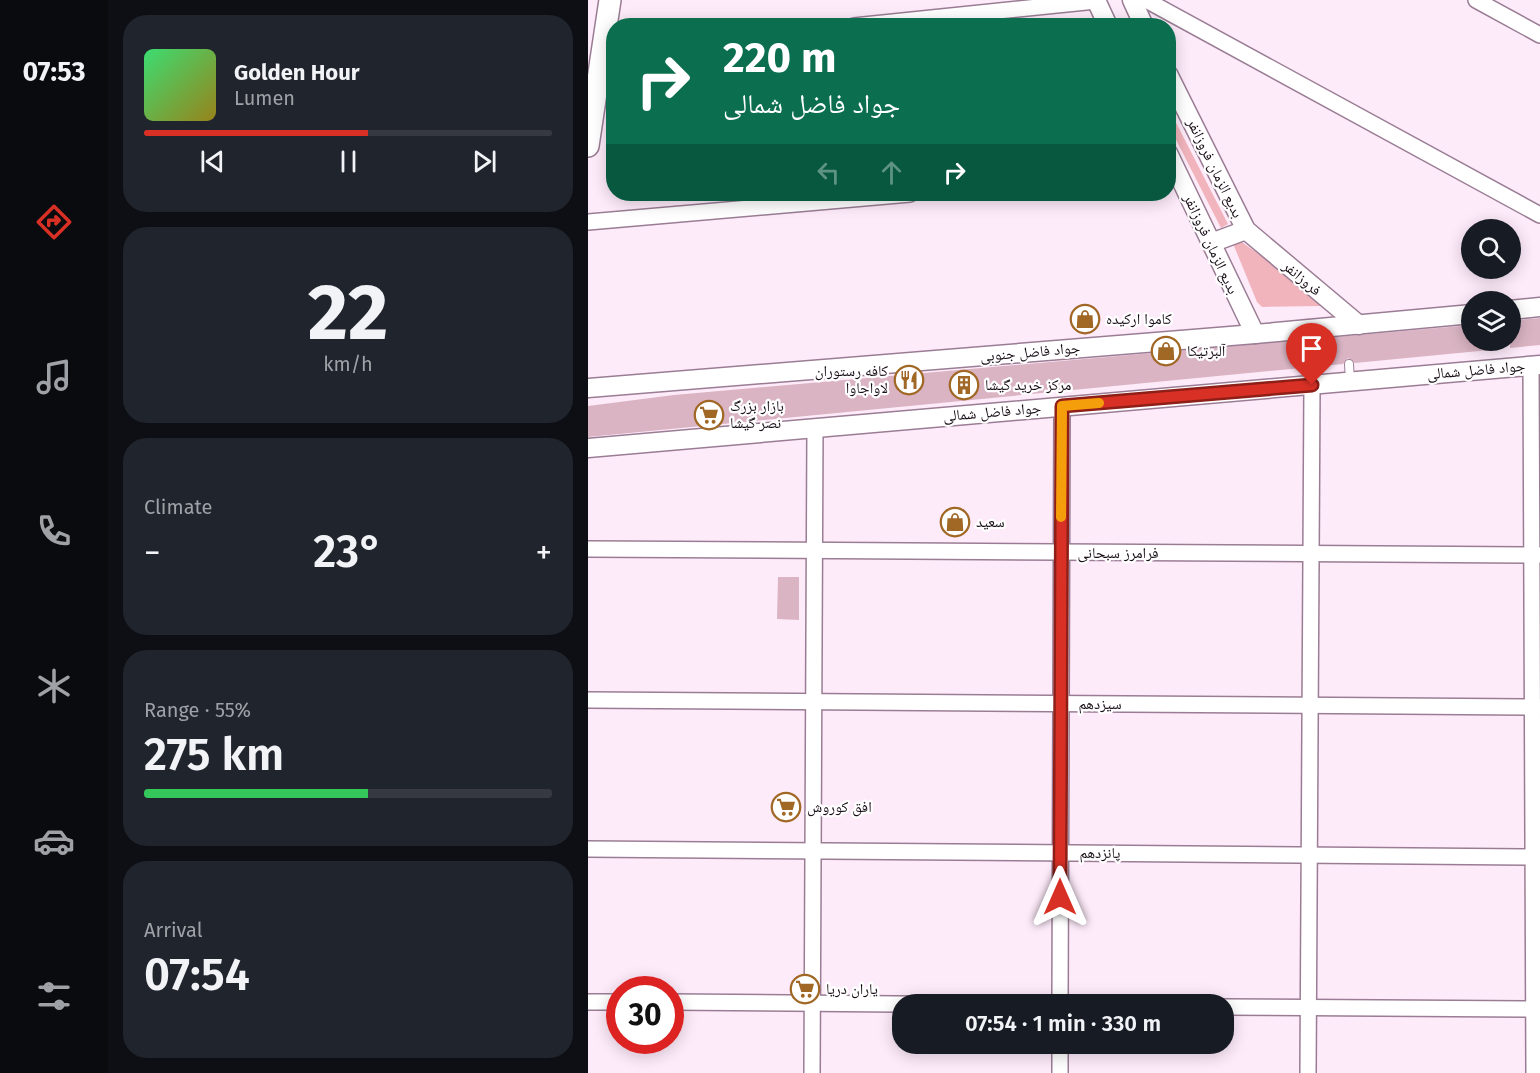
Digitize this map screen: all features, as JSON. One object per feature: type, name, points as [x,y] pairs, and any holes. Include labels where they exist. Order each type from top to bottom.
[{"type":"main road","points":[[609,18],[610,0]]},
{"type":"main road","points":[[588,146],[606,60]]},
{"type":"street","points":[[929,18],[1097,0],[1105,18]]},
{"type":"street","points":[[1132,0],[1140,18]]},
{"type":"street","points":[[1146,0],[1540,215]]},
{"type":"street","points":[[1476,0],[1540,35]]},
{"type":"street","name":"بدیع الزمان فروزانفر","points":[[1176,90],[1246,230]]},
{"type":"street","name":"بدیع‌ الزمان فروزانفر","points":[[1176,177],[1255,334]]},
{"type":"street","points":[[588,222],[830,201]]},
{"type":"street","points":[[1211,243],[1246,230]]},
{"type":"street","name":"فروزانفر","points":[[1246,230],[1353,331]]},
{"type":"street","points":[[1521,309],[1540,307]]},
{"type":"street","name":"جواد فاضل جنوبی","points":[[588,388],[1255,334],[1353,331],[1461,316]]},
{"type":"street","points":[[1534,1073],[1537,1009],[1535,365]]},
{"type":"street","name":"جواد فاضل شمالی","points":[[588,448],[1312,385],[1350,372],[1535,365]]},
{"type":"street","points":[[1308,1073],[1312,385]]},
{"type":"street","points":[[1060,994],[1062,406]]},
{"type":"street","points":[[812,1073],[815,428]]},
{"type":"street","name":"فرامرز سبحانی","points":[[588,549],[1536,555]]},
{"type":"street","name":"سیزدهم","points":[[588,700],[1536,707]]},
{"type":"street","name":"پانزدهم","points":[[588,849],[1536,857]]},
{"type":"street","points":[[588,1002],[606,1002]]},
{"type":"street","points":[[684,1002],[892,1004]]},
{"type":"street","points":[[1234,1007],[1537,1009]]},
{"type":"street","points":[[1060,1054],[1060,1073]]},
{"type":"shaded area","points":[[1176,123],[1228,224],[1221,228],[1176,140]]},
{"type":"shaded area","points":[[1236,238],[1324,300],[1321,306],[1262,307],[1257,302],[1232,241]]},
{"type":"building","points":[[1540,318],[1540,345],[1521,347],[1521,320]]},
{"type":"building","name":"مرکز خرید گیشا","points":[[1461,326],[1461,351],[1479,351],[1355,363],[1348,358],[1343,364],[588,437],[588,406],[674,395]]},
{"type":"building","points":[[778,577],[799,577],[799,620],[777,619]]},
{"type":"slow traffic","points":[[1061,517],[1062,406],[1099,403]]},
{"type":"place","name":"کاموا ارکیده","points":[[1085,319]]},
{"type":"place","name":"آلبرتیکا","points":[[1166,351]]},
{"type":"place","name":"کافه رستوران لاواجاوا","points":[[909,380]]},
{"type":"place","name":"مرکز خرید گیشا","points":[[964,385]]},
{"type":"place","name":"بازار بزرگ نصر گیشا","points":[[709,415]]},
{"type":"place","name":"سعید","points":[[955,522]]},
{"type":"place","name":"افق کوروش","points":[[786,807]]},
{"type":"place","name":"یاران دریا","points":[[805,989]]},
{"type":"route","points":[[1060,897],[1062,406],[1312,385]]}]
